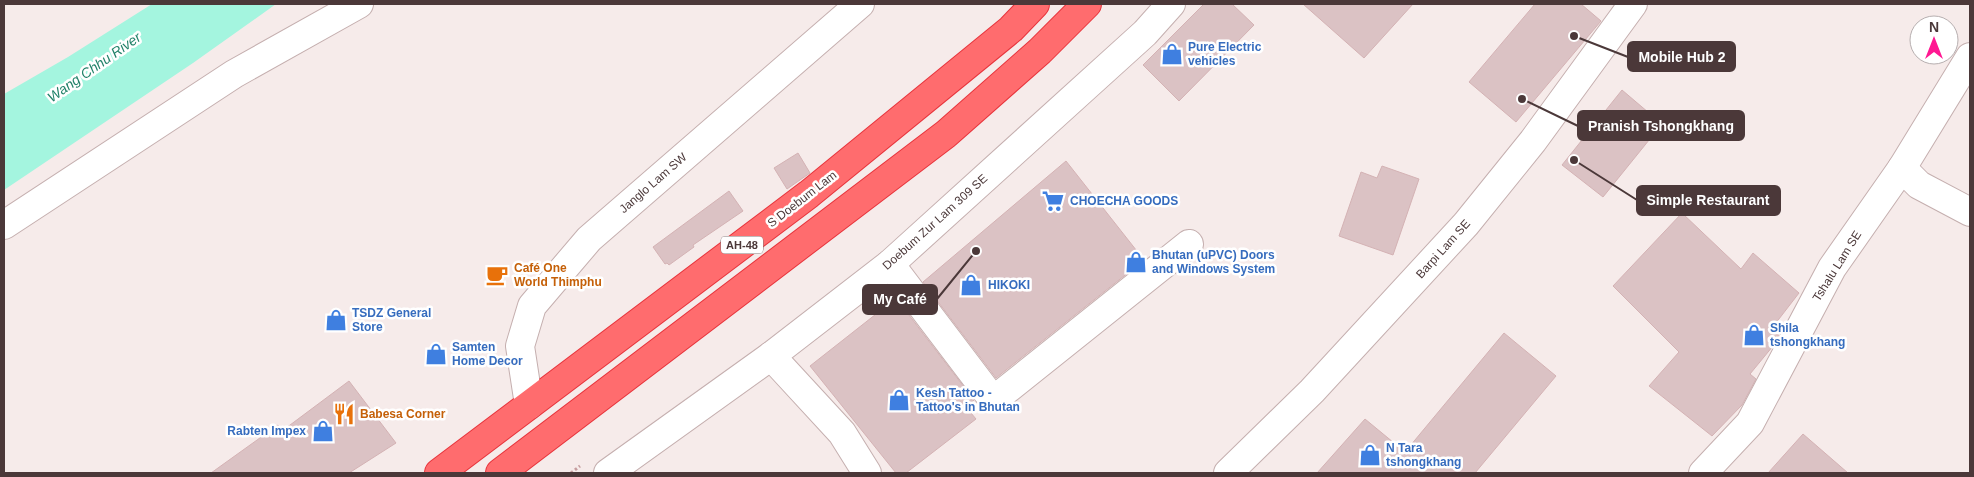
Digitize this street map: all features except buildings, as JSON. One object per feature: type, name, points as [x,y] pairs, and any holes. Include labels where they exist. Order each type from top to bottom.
[{"type":"highway","name":"S Doebum Lam","points":[[439,473],[809,194],[1011,29],[1035,4]]},
{"type":"highway","name":"AH-48","points":[[500,473],[946,134],[1040,51],[1087,4]]},
{"type":"street","points":[[4,225],[234,74],[359,4]]},
{"type":"street","name":"Janglo Lam SW","points":[[529,405],[520,346],[532,306],[589,239],[860,4]]},
{"type":"street","name":"Doebum Zur Lam 309 SE","points":[[608,473],[771,356],[890,264],[1145,33],[1171,4]]},
{"type":"street","name":"Barpi Lam SE","points":[[1228,473],[1312,391],[1466,224],[1533,141],[1633,4]]},
{"type":"street","name":"Tshalu Lam SE","points":[[1703,473],[1750,423],[1832,268],[1902,168],[1970,57]]},
{"type":"street","points":[[1902,168],[1919,184],[1970,212]]},
{"type":"street","points":[[890,264],[987,392],[994,396],[1000,395],[1189,244]]},
{"type":"street","points":[[771,356],[842,433],[867,473]]},
{"type":"water","name":"Wang Chhu River","points":[[152,4],[276,4],[193,63],[4,190],[4,94],[68,57]]},
{"type":"place","name":"Mobile Hub 2","points":[[1574,36]]},
{"type":"place","name":"Pure Electric vehicles","points":[[1172,54]]},
{"type":"place","name":"Pranish Tshongkhang","points":[[1522,99]]},
{"type":"place","name":"Simple Restaurant","points":[[1574,160]]},
{"type":"place","name":"CHOECHA GOODS","points":[[1053,201]]},
{"type":"place","name":"My Café","points":[[976,251]]},
{"type":"place","name":"Bhutan (uPVC) Doors and Windows System","points":[[1136,262]]},
{"type":"place","name":"Café One World Thimphu","points":[[497,275]]},
{"type":"place","name":"HIKOKI","points":[[971,285]]},
{"type":"place","name":"TSDZ General Store","points":[[336,320]]},
{"type":"place","name":"Shila tshongkhang","points":[[1754,335]]},
{"type":"place","name":"Samten Home Decor","points":[[436,354]]},
{"type":"place","name":"Kesh Tattoo - Tattoo's in Bhutan","points":[[899,400]]},
{"type":"place","name":"Babesa Corner","points":[[344,414]]},
{"type":"place","name":"Rabten Impex","points":[[323,431]]},
{"type":"place","name":"N Tara tshongkhang","points":[[1370,455]]}]
